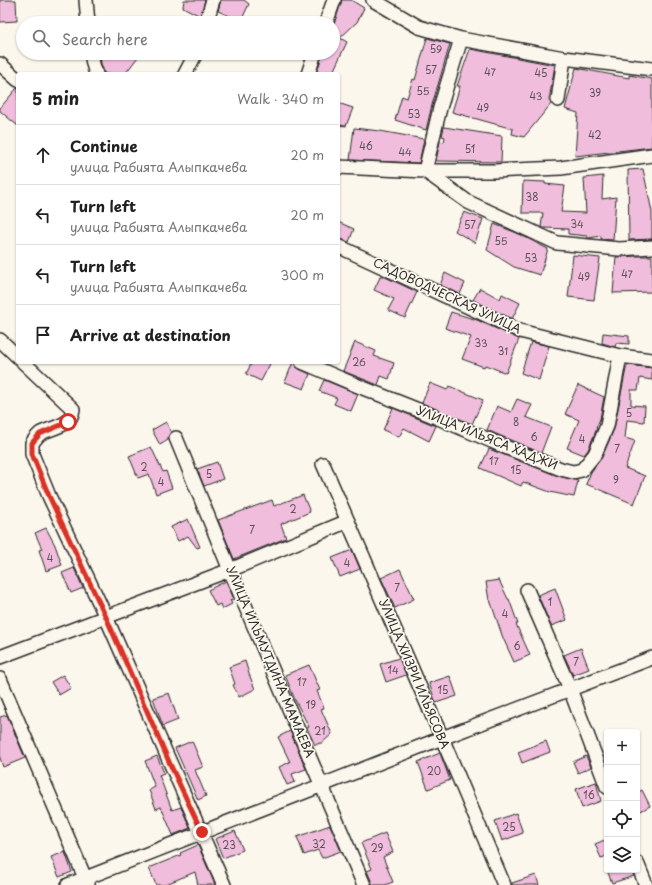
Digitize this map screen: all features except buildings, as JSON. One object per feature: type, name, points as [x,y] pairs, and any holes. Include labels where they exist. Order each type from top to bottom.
[{"type":"street","points":[[86,0],[87,16]]},
{"type":"street","points":[[208,16],[213,0]]},
{"type":"street","points":[[328,16],[334,0]]},
{"type":"street","points":[[373,0],[419,27],[461,39],[564,58],[652,69]]},
{"type":"street","points":[[425,171],[440,108],[461,39]]},
{"type":"street","points":[[558,100],[564,58]]},
{"type":"street","points":[[92,60],[95,72]]},
{"type":"street","points":[[186,72],[192,60]]},
{"type":"street","points":[[309,72],[313,60]]},
{"type":"street","points":[[0,64],[16,78]]},
{"type":"street","points":[[340,167],[425,171],[561,168],[652,155]]},
{"type":"street","points":[[425,171],[468,202],[557,243],[619,249],[652,247]]},
{"type":"street","name":"САДОВОДЧЕСКАЯ УЛИЦА","points":[[340,247],[520,331],[620,356],[652,360]]},
{"type":"street","points":[[0,340],[16,356]]},
{"type":"street","name":"УЛИЦА ИЛЬЯСА ХАДЖИ","points":[[307,364],[510,449],[573,472],[582,470],[595,454],[607,426],[620,356]]},
{"type":"street","points":[[25,364],[73,409],[72,417],[68,422],[40,434],[32,443],[32,454],[49,496],[106,617],[170,764],[202,832],[224,885]]},
{"type":"street","name":"УЛИЦА ИЛЬМУТДИНА МАМАЕВА","points":[[176,438],[230,570],[364,885]]},
{"type":"street","name":"УЛИЦА ХИЗРИ ИЛЬЯСОВА","points":[[323,464],[504,885]]},
{"type":"street","points":[[0,657],[230,570],[348,521]]},
{"type":"street","points":[[527,590],[570,689],[604,779]]},
{"type":"street","points":[[68,885],[87,882],[202,832],[652,658]]},
{"type":"street","points":[[0,679],[87,882]]},
{"type":"street","points":[[640,870],[646,885]]},
{"type":"route","points":[[68,422],[40,434],[32,443],[32,454],[49,496],[106,617],[170,764],[202,832]]}]
